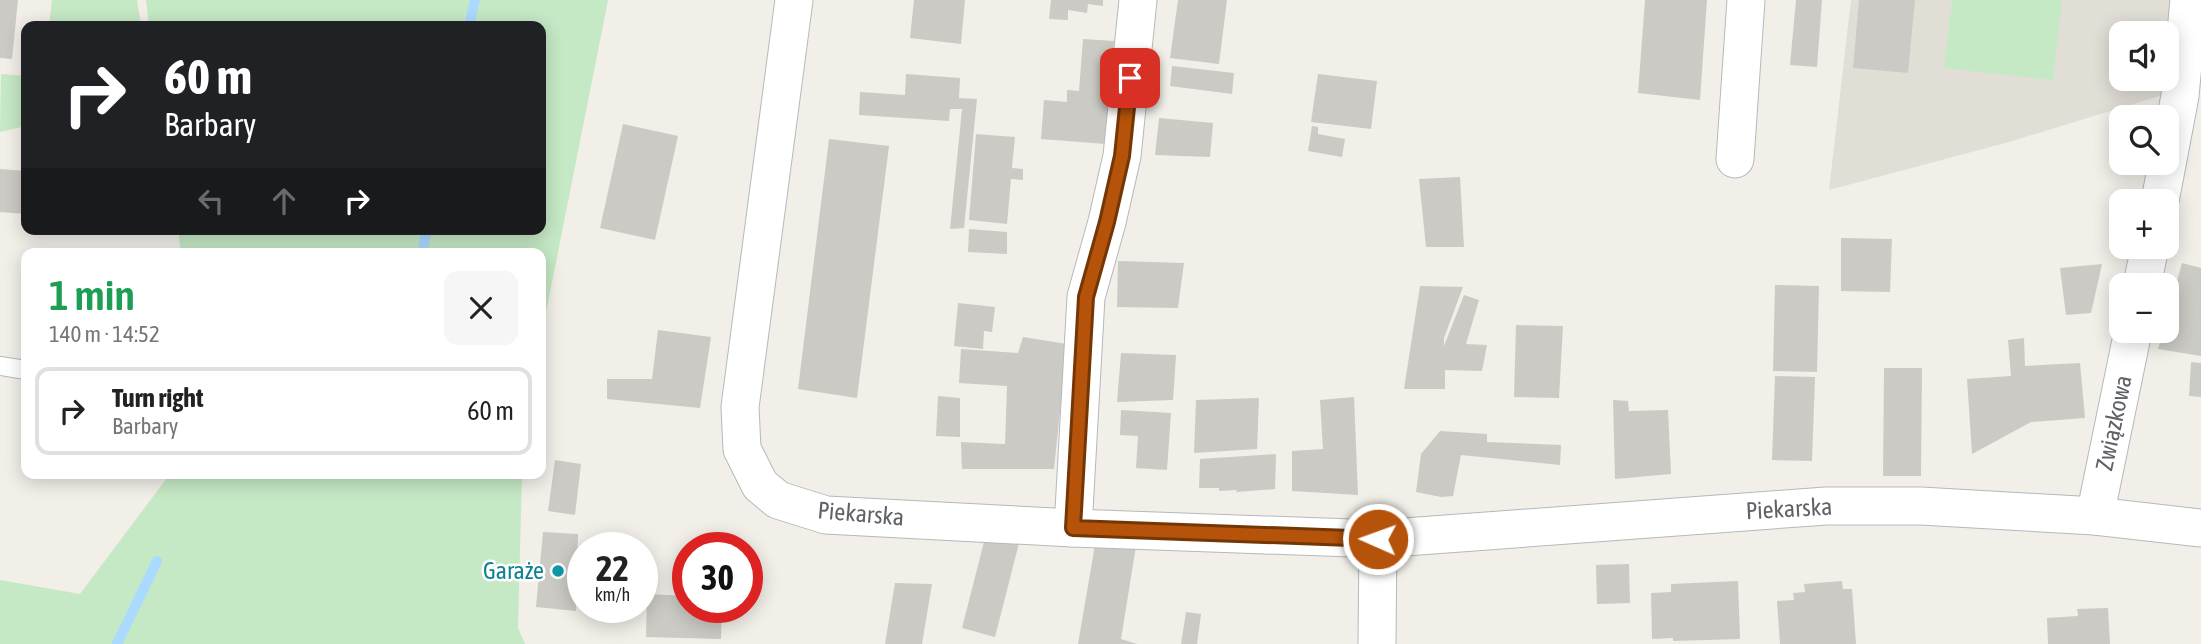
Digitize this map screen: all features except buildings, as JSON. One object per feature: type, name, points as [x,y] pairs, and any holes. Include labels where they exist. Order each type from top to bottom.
[{"type":"street","name":"Piekarska","points":[[794,0],[740,407],[742,449],[760,485],[778,500],[826,514],[1073,528],[1378,539],[1826,506],[1933,506],[2095,516],[2201,528]]},
{"type":"street","points":[[1073,528],[1086,297],[1122,156],[1138,0]]},
{"type":"street","points":[[1735,159],[1746,0]]},
{"type":"street","points":[[2162,189],[2180,96],[2189,0]]},
{"type":"street","name":"Związkowa","points":[[2095,516],[2131,343]]},
{"type":"street","points":[[1377,644],[1378,539]]},
{"type":"lane","points":[[0,366],[21,369]]},
{"type":"shaded area","points":[[1851,0],[2172,0],[2170,21],[2109,21],[2109,91],[2164,91],[2163,95],[2130,105],[2109,105],[2109,111],[2009,142],[1829,190]]},
{"type":"green space","points":[[52,0],[137,0],[140,21],[50,21]]},
{"type":"green space","points":[[146,0],[608,0],[546,313],[546,248],[180,248],[179,235],[546,235],[546,21],[148,21]]},
{"type":"green space","points":[[1952,0],[2062,0],[2053,80],[1944,68]]},
{"type":"green space","points":[[1,74],[21,76],[21,127],[0,132]]},
{"type":"green space","points":[[166,479],[522,479],[518,628],[525,644],[0,644],[0,580],[80,594]]},
{"type":"waterway","points":[[470,21],[475,0]]},
{"type":"waterway","points":[[423,248],[426,235]]},
{"type":"waterway","points":[[117,644],[157,561]]},
{"type":"place","name":"Garaże","points":[[558,571]]},
{"type":"route","points":[[1130,78],[1122,156],[1086,297],[1073,528],[1378,539]]}]
